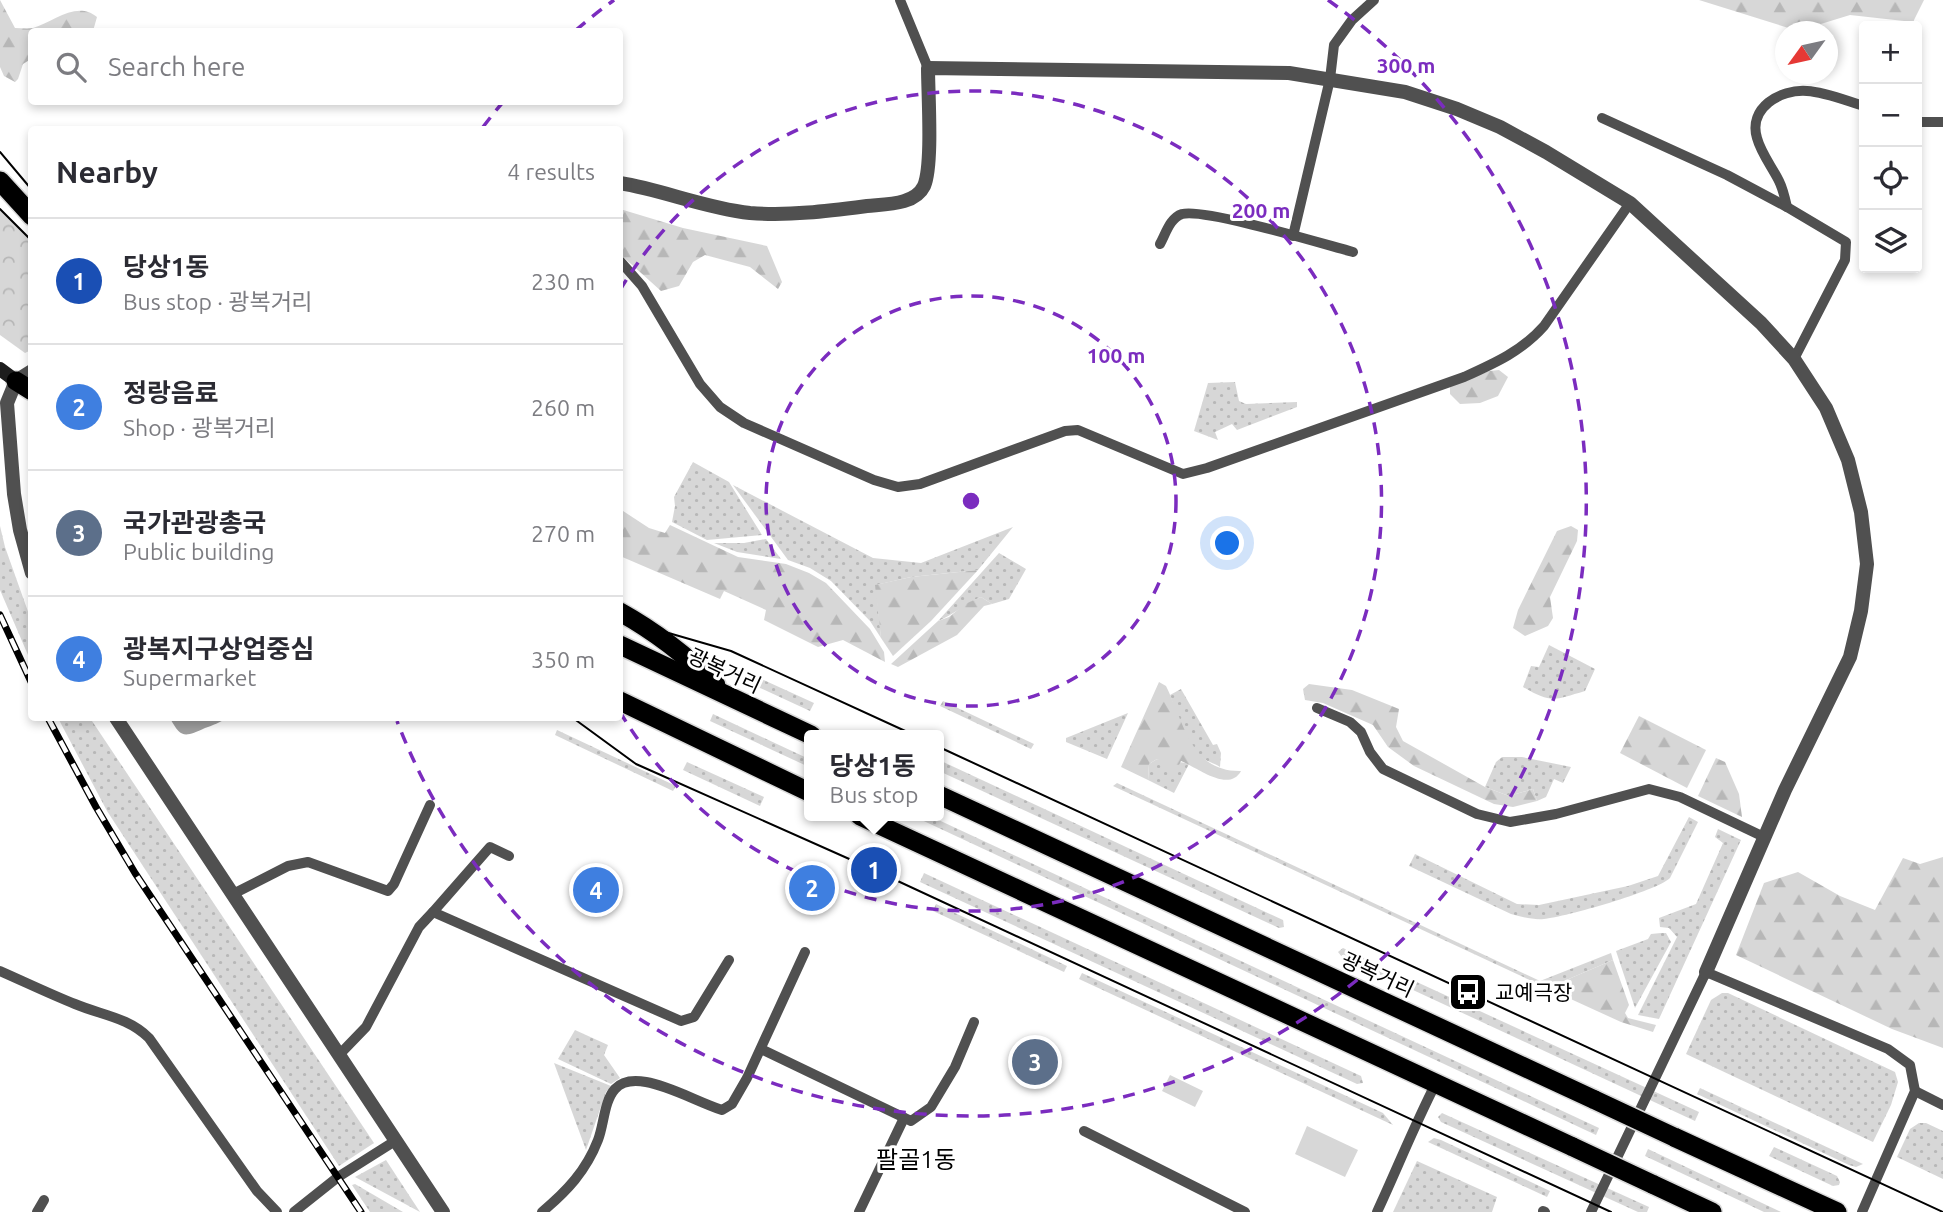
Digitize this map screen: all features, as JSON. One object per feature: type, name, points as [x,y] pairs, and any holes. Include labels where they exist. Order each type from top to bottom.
[{"type":"highway","points":[[0,181],[28,212]]},
{"type":"highway","points":[[623,614],[650,628],[671,644],[727,696]]},
{"type":"highway","name":"광복거리","points":[[623,646],[804,732]]},
{"type":"highway","points":[[623,702],[804,790]]},
{"type":"highway","name":"광복거리","points":[[944,797],[1837,1212]]},
{"type":"highway","points":[[871,821],[1712,1212]]},
{"type":"main road","points":[[0,369],[26,381]]},
{"type":"street","points":[[623,184],[708,205],[748,212],[794,215],[912,200],[924,187],[928,169],[928,68],[901,0]]},
{"type":"street","points":[[1293,236],[1330,79],[1334,45],[1352,20],[1374,0]]},
{"type":"street","points":[[928,68],[1289,73],[1405,92],[1457,109],[1500,127],[1546,152],[1630,204],[1761,323],[1794,359],[1826,408],[1848,460],[1861,512],[1867,564],[1861,611],[1850,657],[1764,837],[1706,972],[1591,1212]]},
{"type":"street","points":[[1787,207],[1780,183],[1757,139],[1754,125],[1756,114],[1768,103],[1786,94],[1806,91],[1859,105]]},
{"type":"street","points":[[1602,118],[1727,175],[1846,242],[1845,260],[1794,359]]},
{"type":"street","points":[[1922,122],[1943,122]]},
{"type":"street","points":[[623,264],[642,286],[700,384],[720,407],[744,422],[874,480],[898,487],[920,484],[1065,430],[1078,430],[1183,474],[1207,468],[1439,386],[1502,360],[1531,341],[1544,326],[1630,204]]},
{"type":"street","points":[[1160,244],[1173,219],[1184,214],[1219,218],[1353,252]]},
{"type":"street","points":[[26,381],[7,403],[20,530],[28,559]]},
{"type":"street","points":[[1317,708],[1350,722],[1361,732],[1370,752],[1383,769],[1477,814],[1510,822],[1556,814],[1649,789],[1680,797],[1764,837]]},
{"type":"street","points":[[118,721],[443,1212]]},
{"type":"street","points":[[233,894],[288,866],[308,862],[388,891],[394,884],[430,805]]},
{"type":"street","points":[[339,1055],[366,1027],[419,927],[490,847],[509,856]]},
{"type":"street","points":[[433,912],[681,1021],[694,1017],[729,960]]},
{"type":"street","points":[[542,1212],[568,1191],[585,1169],[598,1140],[611,1096],[623,1083],[646,1082],[722,1110],[732,1104],[761,1049],[805,952]]},
{"type":"street","points":[[0,971],[76,1005],[139,1028],[149,1038],[257,1191],[277,1212]]},
{"type":"street","points":[[1706,972],[1888,1049],[1910,1065],[1915,1091],[1862,1212]]},
{"type":"street","points":[[761,1049],[911,1121],[931,1107],[955,1067],[974,1021]]},
{"type":"street","points":[[1377,1212],[1436,1083]]},
{"type":"street","points":[[1915,1091],[1943,1105]]},
{"type":"street","points":[[859,1212],[904,1118]]},
{"type":"street","points":[[1084,1130],[1245,1212]]},
{"type":"street","points":[[294,1212],[338,1177],[395,1141]]},
{"type":"street","points":[[37,1212],[44,1200]]},
{"type":"green space","points":[[0,0],[15,28],[28,28],[28,61],[23,64],[15,82],[4,76],[0,67]]},
{"type":"green space","points":[[1699,0],[1924,0],[1914,21],[1850,15],[1830,21],[1775,21],[1775,24]]},
{"type":"green space","points":[[73,11],[89,12],[97,17],[94,28],[33,28]]},
{"type":"green space","points":[[0,209],[28,237],[28,352],[25,353],[0,335]]},
{"type":"green space","points":[[623,210],[683,228],[767,246],[782,282],[778,289],[750,267],[705,255],[693,262],[679,286],[661,291],[623,257]]},
{"type":"green space","points":[[1499,370],[1508,377],[1498,396],[1480,403],[1460,404],[1450,394],[1450,386],[1489,371]]},
{"type":"green space","points":[[1235,382],[1239,401],[1246,404],[1297,402],[1297,407],[1237,430],[1232,424],[1215,432],[1218,440],[1194,431],[1208,383]]},
{"type":"green space","points":[[693,462],[729,482],[762,535],[707,540],[672,522],[674,497]]},
{"type":"green space","points":[[733,485],[873,558],[921,563],[1013,527],[978,570],[911,577],[876,585],[881,638],[870,621],[831,581],[810,568],[788,560]]},
{"type":"green space","points":[[623,511],[649,528],[665,533],[670,525],[738,557],[786,564],[809,573],[826,583],[870,629],[884,652],[885,662],[843,640],[818,647],[764,620],[766,610],[724,591],[720,599],[623,557]]},
{"type":"green space","points":[[0,526],[28,612],[28,655],[0,590]]},
{"type":"green space","points":[[1571,526],[1578,530],[1577,541],[1550,597],[1553,618],[1548,626],[1525,636],[1513,628],[1518,610],[1557,531]]},
{"type":"green space","points":[[766,539],[781,559],[737,552],[714,543],[744,543]]},
{"type":"green space","points":[[999,553],[1026,569],[1009,599],[992,604],[981,597],[938,621]]},
{"type":"green space","points":[[978,570],[931,621],[893,656],[881,638],[875,585],[911,577]]},
{"type":"green space","points":[[981,597],[992,604],[984,606],[957,635],[898,667],[891,664],[938,621]]},
{"type":"green space","points":[[1549,645],[1595,669],[1585,691],[1553,699],[1523,687],[1531,666],[1539,667]]},
{"type":"green space","points":[[733,666],[814,703],[810,711],[732,675],[729,670]]},
{"type":"green space","points":[[1159,682],[1166,686],[1184,729],[1200,754],[1210,763],[1224,769],[1241,771],[1236,777],[1229,780],[1213,777],[1181,761],[1177,769],[1170,768],[1157,759],[1149,764],[1148,780],[1121,767]]},
{"type":"green space","points":[[1309,684],[1352,690],[1399,709],[1396,727],[1403,741],[1485,787],[1509,796],[1533,789],[1537,801],[1513,807],[1494,804],[1414,766],[1388,747],[1373,725],[1323,703],[1305,700],[1303,689]]},
{"type":"green space","points":[[1181,689],[1213,745],[1217,744],[1221,753],[1220,767],[1200,756],[1185,736],[1170,695]]},
{"type":"green space","points":[[943,701],[1034,744],[1031,749],[940,706]]},
{"type":"green space","points":[[1128,713],[1107,759],[1066,742],[1066,738]]},
{"type":"green space","points":[[713,714],[804,757],[804,765],[710,721]]},
{"type":"green space","points":[[1639,716],[1706,750],[1687,788],[1620,753]]},
{"type":"green space","points":[[60,721],[92,721],[374,1143],[339,1166],[107,811]]},
{"type":"green space","points":[[557,730],[676,786],[673,791],[555,735]]},
{"type":"green space","points":[[1502,757],[1522,757],[1571,767],[1563,783],[1554,779],[1546,797],[1537,801],[1533,789],[1509,796],[1485,787],[1496,762]]},
{"type":"green space","points":[[1716,758],[1725,762],[1739,794],[1742,817],[1698,796]]},
{"type":"green space","points":[[1157,759],[1189,764],[1174,793],[1148,780],[1149,764]]},
{"type":"green space","points":[[687,762],[764,797],[760,806],[683,770]]},
{"type":"green space","points":[[944,762],[1283,920],[1284,927],[1279,928],[944,773]]},
{"type":"green space","points":[[1117,783],[1540,981],[1611,953],[1613,960],[1564,981],[1551,990],[1113,786]]},
{"type":"green space","points":[[1689,817],[1698,822],[1670,878],[1630,896],[1590,909],[1544,919],[1511,914],[1409,866],[1415,854],[1517,904],[1539,905],[1628,886],[1658,876]]},
{"type":"green space","points":[[924,821],[941,821],[1599,1128],[1596,1135]]},
{"type":"green space","points":[[1718,829],[1741,840],[1659,1019],[1638,1015],[1677,937],[1669,928],[1660,927],[1659,918],[1696,904],[1723,843],[1715,837]]},
{"type":"green space","points":[[1943,857],[1943,1048],[1892,1029],[1736,955],[1764,883],[1798,872],[1840,896],[1875,910],[1903,858],[1920,864]]},
{"type":"green space","points":[[924,873],[1361,1076],[1363,1083],[1357,1084],[920,882]]},
{"type":"green space","points":[[936,904],[1067,966],[1064,972],[933,911]]},
{"type":"green space","points":[[1666,933],[1671,942],[1635,1008],[1616,951],[1648,939],[1651,934]]},
{"type":"green space","points":[[1343,948],[1699,1112],[1695,1121],[1342,957],[1338,952]]},
{"type":"green space","points":[[1613,960],[1629,1005],[1625,1013],[1628,1018],[1656,1025],[1653,1032],[1621,1022],[1551,990],[1564,981]]},
{"type":"green space","points":[[1082,973],[1383,1113],[1393,1125],[1079,979]]},
{"type":"green space","points":[[1722,993],[1728,993],[1895,1072],[1898,1082],[1891,1105],[1873,1142],[1686,1054],[1711,1000]]},
{"type":"green space","points":[[575,1030],[608,1045],[604,1055],[620,1078],[611,1084],[558,1059]]},
{"type":"green space","points":[[554,1063],[611,1086],[606,1092],[586,1150]]},
{"type":"green space","points":[[1170,1075],[1203,1091],[1195,1107],[1162,1091]]},
{"type":"green space","points":[[1700,1088],[1863,1164],[1856,1167],[1849,1165],[1697,1094]]},
{"type":"green space","points":[[1442,1113],[1649,1207],[1647,1212],[1638,1212],[1441,1122],[1438,1117]]},
{"type":"green space","points":[[1919,1123],[1926,1123],[1943,1131],[1943,1179],[1897,1157],[1910,1129]]},
{"type":"green space","points":[[1307,1126],[1358,1150],[1345,1177],[1295,1154]]},
{"type":"green space","points":[[1434,1138],[1550,1191],[1547,1197],[1428,1142]]},
{"type":"green space","points":[[1774,1147],[1837,1176],[1839,1185],[1833,1186],[1769,1156]]},
{"type":"green space","points":[[1648,1149],[1781,1212],[1764,1212],[1645,1156]]},
{"type":"green space","points":[[386,1160],[420,1212],[355,1177]]},
{"type":"green space","points":[[1417,1161],[1497,1197],[1492,1212],[1393,1212]]},
{"type":"green space","points":[[355,1184],[403,1212],[370,1212],[352,1185]]},
{"type":"water","points":[[172,721],[221,721],[193,733],[184,734],[177,730]]},
{"type":"tram line","points":[[0,152],[28,185]]},
{"type":"tram line","points":[[0,209],[28,237]]},
{"type":"tram line","points":[[623,620],[731,651],[903,730]]},
{"type":"tram line","points":[[577,721],[636,764],[874,870],[1611,1212]]},
{"type":"tram line","points":[[944,749],[1943,1212]]},
{"type":"railway","points":[[0,615],[28,675]]},
{"type":"railway","points":[[50,721],[135,873],[361,1212]]},
{"type":"place","name":"당상1동","points":[[874,870]]},
{"type":"place","name":"정랑음료","points":[[812,888]]},
{"type":"place","name":"광복지구상업중심","points":[[596,890]]},
{"type":"place","name":"교예극장","points":[[1468,992]]},
{"type":"place","name":"국가관광총국","points":[[1035,1062]]},
{"type":"district","name":"팔골1동","points":[[916,1159]]}]
